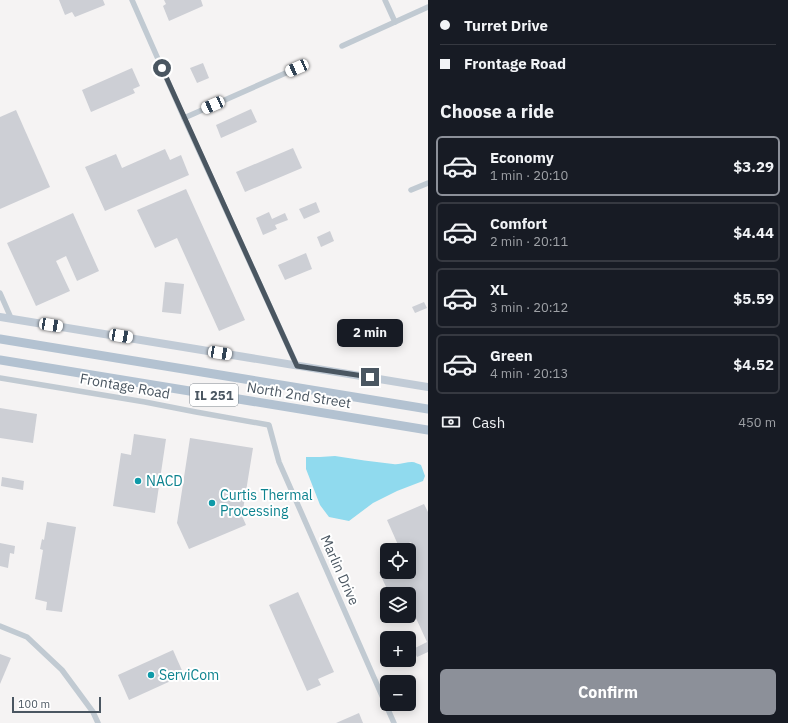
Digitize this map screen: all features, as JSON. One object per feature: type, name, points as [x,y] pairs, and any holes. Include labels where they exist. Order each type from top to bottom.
[{"type":"main road","name":"North 2nd Street","points":[[0,339],[428,409]]},
{"type":"main road","name":"North 2nd Street","points":[[0,360],[428,430]]},
{"type":"street","points":[[132,0],[297,366]]},
{"type":"street","points":[[385,0],[395,22]]},
{"type":"street","points":[[342,46],[428,8]]},
{"type":"street","points":[[184,118],[297,68]]},
{"type":"street","points":[[411,190],[428,183]]},
{"type":"street","points":[[0,293],[11,318]]},
{"type":"street","points":[[0,317],[428,386]]},
{"type":"street","name":"Frontage Road","points":[[0,378],[145,402],[269,425]]},
{"type":"street","name":"Marlin Drive","points":[[269,425],[279,462],[394,723]]},
{"type":"street","points":[[0,626],[27,638],[62,670],[93,712],[98,723]]},
{"type":"water","points":[[335,456],[393,464],[414,462],[421,465],[425,476],[423,481],[397,491],[373,503],[349,521],[329,517],[320,505],[306,469],[306,457]]},
{"type":"building","points":[[59,0],[103,0],[105,5],[75,17],[72,12],[65,15]]},
{"type":"building","points":[[164,0],[201,0],[203,6],[169,21],[163,6],[166,4]]},
{"type":"building","points":[[203,63],[209,78],[197,83],[190,68]]},
{"type":"building","points":[[132,68],[140,86],[133,89],[135,93],[91,112],[82,90]]},
{"type":"building","points":[[251,109],[257,122],[221,138],[216,125]]},
{"type":"building","points":[[16,110],[50,187],[0,209],[0,117]]},
{"type":"building","points":[[293,148],[302,168],[245,192],[236,172]]},
{"type":"building","points":[[165,149],[170,160],[181,155],[189,175],[105,211],[85,167],[116,154],[122,168]]},
{"type":"building","points":[[186,189],[245,320],[219,331],[177,238],[155,248],[137,210]]},
{"type":"building","points":[[316,202],[320,212],[304,219],[299,209]]},
{"type":"building","points":[[269,212],[272,219],[285,213],[288,220],[275,225],[277,229],[263,235],[256,218]]},
{"type":"building","points":[[73,213],[99,271],[77,281],[66,256],[56,261],[70,291],[36,306],[7,243]]},
{"type":"building","points":[[330,231],[334,241],[321,247],[317,237]]},
{"type":"building","points":[[306,253],[312,269],[285,280],[278,265]]},
{"type":"building","points":[[165,282],[184,284],[181,314],[162,312]]},
{"type":"building","points":[[424,302],[427,308],[415,313],[412,307]]},
{"type":"building","points":[[0,408],[37,414],[33,443],[0,438]]},
{"type":"building","name":"NACD","points":[[134,434],[166,439],[155,513],[113,506],[121,453],[131,455]]},
{"type":"building","name":"Curtis Thermal Processing","points":[[190,438],[253,448],[242,516],[246,525],[189,549],[177,523]]},
{"type":"building","points":[[2,477],[24,481],[23,490],[1,486]]},
{"type":"building","points":[[424,504],[428,512],[428,652],[417,657],[416,648],[427,642],[416,618],[416,587],[386,587],[382,579],[416,579],[416,543],[397,543],[387,520]]},
{"type":"building","points":[[47,522],[76,527],[62,612],[46,610],[47,602],[35,599],[43,550],[40,549],[42,539],[44,540]]},
{"type":"building","points":[[0,543],[15,546],[14,554],[10,553],[8,568],[0,566]]},
{"type":"building","points":[[298,592],[334,672],[318,679],[321,685],[307,691],[269,605]]},
{"type":"building","name":"ServiCom","points":[[173,650],[184,675],[129,700],[118,675]]},
{"type":"building","points":[[0,654],[11,658],[0,684]]},
{"type":"building","points":[[359,713],[363,723],[336,723]]},
{"type":"place","name":"NACD","points":[[138,481]]},
{"type":"place","name":"Curtis Thermal Processing","points":[[212,503]]},
{"type":"place","name":"ServiCom","points":[[151,675]]},
{"type":"route","points":[[162,68],[297,366],[370,377]]}]
